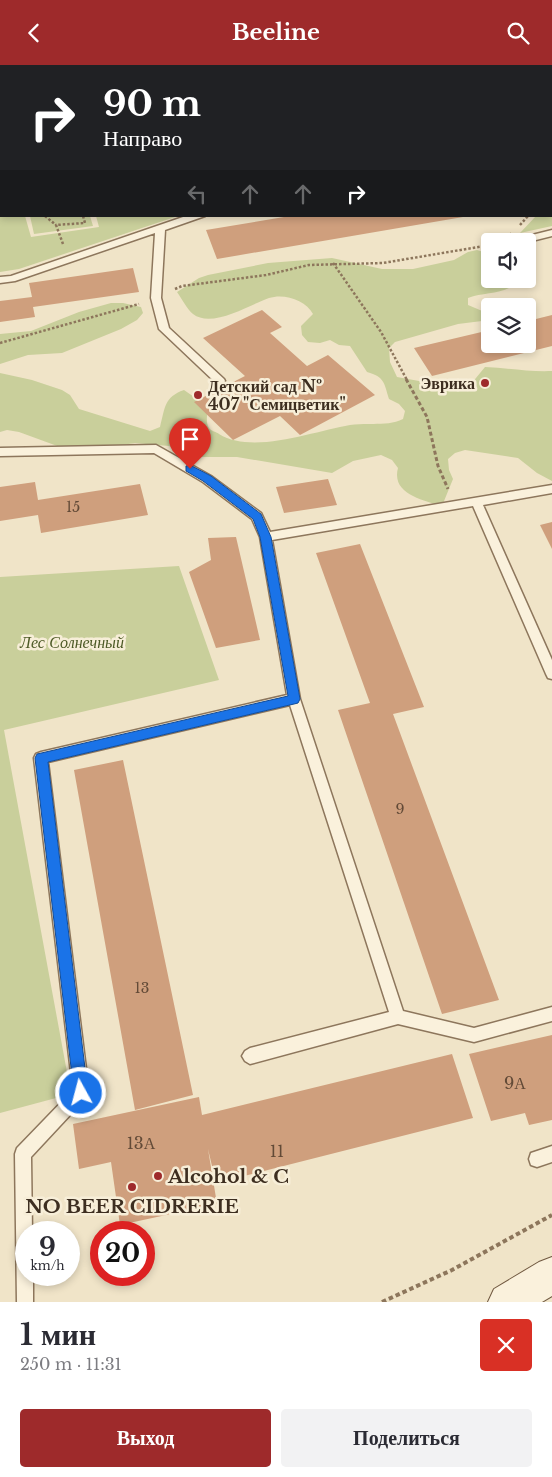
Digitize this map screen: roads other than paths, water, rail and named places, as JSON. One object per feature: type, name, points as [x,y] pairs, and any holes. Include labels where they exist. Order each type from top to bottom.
[{"type":"main road","points":[[506,1302],[552,1275]]},
{"type":"lane","points":[[0,280],[12,279],[198,217]]},
{"type":"lane","points":[[160,228],[156,298],[164,329],[220,381]]},
{"type":"lane","points":[[536,237],[552,233]]},
{"type":"lane","points":[[0,452],[156,449],[207,479],[257,516],[266,537],[294,699],[398,1017]]},
{"type":"lane","points":[[266,537],[552,489]]},
{"type":"lane","points":[[476,501],[552,674]]},
{"type":"lane","points":[[25,1302],[23,1154],[81,1093],[41,758],[294,699]]},
{"type":"lane","points":[[250,1056],[398,1017],[474,1035],[552,1014]]},
{"type":"place","name":"Эврика","points":[[485,383]]},
{"type":"place","name":"Детский сад № 407 \"Семицветик\"","points":[[198,395]]},
{"type":"place","name":"Alcohol & C","points":[[158,1176]]},
{"type":"place","name":"NO BEER CIDRERIE","points":[[132,1187]]},
{"type":"park label","name":"Лес Солнечный","points":[[72,642]]}]
